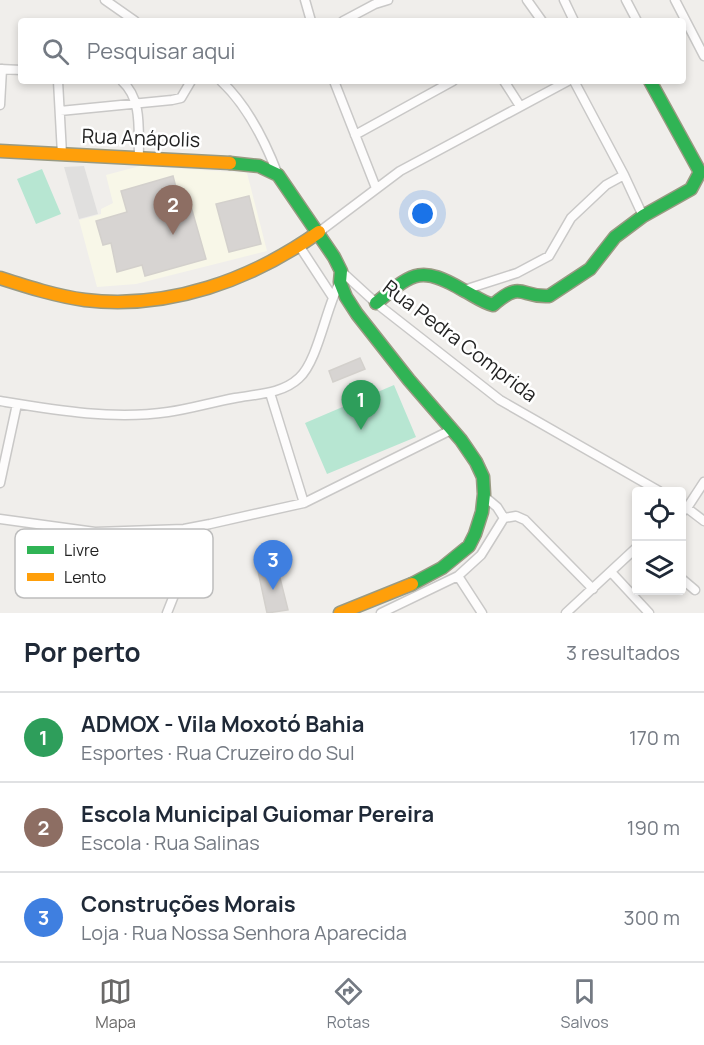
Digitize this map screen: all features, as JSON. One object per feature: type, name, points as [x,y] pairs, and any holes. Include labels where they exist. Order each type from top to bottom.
[{"type":"street","points":[[105,0],[131,18]]},
{"type":"street","points":[[305,0],[310,18]]},
{"type":"street","points":[[349,18],[375,4],[388,0]]},
{"type":"street","points":[[527,0],[540,18]]},
{"type":"street","points":[[564,0],[573,18]]},
{"type":"street","points":[[626,0],[635,18]]},
{"type":"street","points":[[675,0],[682,18]]},
{"type":"street","points":[[686,30],[704,54]]},
{"type":"street","points":[[0,105],[1,69],[18,70]]},
{"type":"street","points":[[58,84],[62,154]]},
{"type":"street","points":[[125,84],[137,103],[139,157]]},
{"type":"street","points":[[60,111],[180,98],[189,84]]},
{"type":"street","points":[[224,84],[232,92],[264,140],[278,175]]},
{"type":"street","points":[[335,84],[376,188]]},
{"type":"street","points":[[355,135],[448,84]]},
{"type":"street","points":[[506,84],[520,106]]},
{"type":"street","points":[[0,278],[67,296],[98,301],[146,299],[212,288],[254,272],[300,247],[400,171],[562,84]]},
{"type":"street","points":[[576,84],[643,216]]},
{"type":"street","points":[[376,303],[402,282],[419,274],[433,277],[464,290],[481,302],[493,305],[505,295],[521,290],[542,297],[549,296],[590,269],[615,237],[643,216],[691,189],[700,172],[652,84]]},
{"type":"street","name":"Rua Anápolis","points":[[0,151],[200,159],[259,166],[278,175]]},
{"type":"street","name":"Rua Pedra Comprida","points":[[278,175],[319,232],[340,276],[500,400],[650,487]]},
{"type":"street","points":[[464,290],[518,273],[549,256],[571,218],[606,185],[624,175]]},
{"type":"street","points":[[300,247],[332,296]]},
{"type":"street","points":[[0,401],[107,414],[146,414],[169,412],[270,393],[287,386],[300,377],[308,366],[340,276]]},
{"type":"street","points":[[340,276],[346,297],[357,314],[453,429],[478,465],[482,474],[485,497],[475,536],[465,551],[453,562],[369,603],[340,613]]},
{"type":"street","points":[[270,393],[304,503]]},
{"type":"street","points":[[0,483],[17,404]]},
{"type":"street","points":[[184,529],[304,503],[453,429]]},
{"type":"street","points":[[686,504],[704,482]]},
{"type":"street","points":[[485,497],[497,507],[504,518]]},
{"type":"street","points":[[686,510],[704,521]]},
{"type":"street","points":[[381,613],[458,576],[481,555],[504,518],[516,516],[525,520],[593,589]]},
{"type":"street","points":[[0,519],[73,529]]},
{"type":"street","points":[[566,613],[632,552]]},
{"type":"street","points":[[611,572],[650,613]]},
{"type":"street","points":[[458,576],[482,613]]},
{"type":"street","points":[[686,583],[695,590]]},
{"type":"street","points":[[167,613],[173,598]]},
{"type":"shaded area","points":[[84,166],[98,214],[79,219],[64,167]]},
{"type":"shaded area","points":[[140,166],[247,173],[267,251],[136,284],[97,287],[79,220],[101,214],[101,209],[113,203],[106,175]]},
{"type":"green space","points":[[42,169],[61,214],[36,224],[17,179]]},
{"type":"green space","points":[[394,385],[416,437],[327,474],[305,423]]},
{"type":"building","points":[[173,176],[179,199],[188,196],[206,259],[145,276],[142,265],[117,272],[111,243],[103,245],[96,221],[127,212],[121,191]]},
{"type":"building","points":[[249,196],[261,244],[229,252],[216,204]]},
{"type":"building","points":[[360,358],[365,369],[333,382],[329,371]]},
{"type":"building","points":[[277,566],[288,610],[267,613],[258,571]]},
{"type":"traffic: fast","points":[[376,303],[408,279],[426,275],[448,282],[493,305],[516,291],[549,296],[590,269],[615,237],[643,216],[691,189],[700,172],[652,84]]},
{"type":"traffic: fast","points":[[230,163],[259,166],[278,175],[334,257],[341,271],[340,282],[346,297],[357,314],[409,380],[461,440],[483,477],[482,512],[469,546],[442,568],[412,584]]},
{"type":"traffic: slow","points":[[0,151],[230,163]]},
{"type":"traffic: slow","points":[[0,278],[53,294],[85,300],[116,302],[178,296],[208,288],[266,264],[319,232]]},
{"type":"traffic: slow","points":[[340,613],[412,584]]},
{"type":"place","name":"Escola Municipal Guiomar Pereira","points":[[173,235]]},
{"type":"place","name":"ADMOX - Vila Moxotó Bahia","points":[[361,430]]},
{"type":"place","name":"Construções Morais","points":[[273,590]]}]
